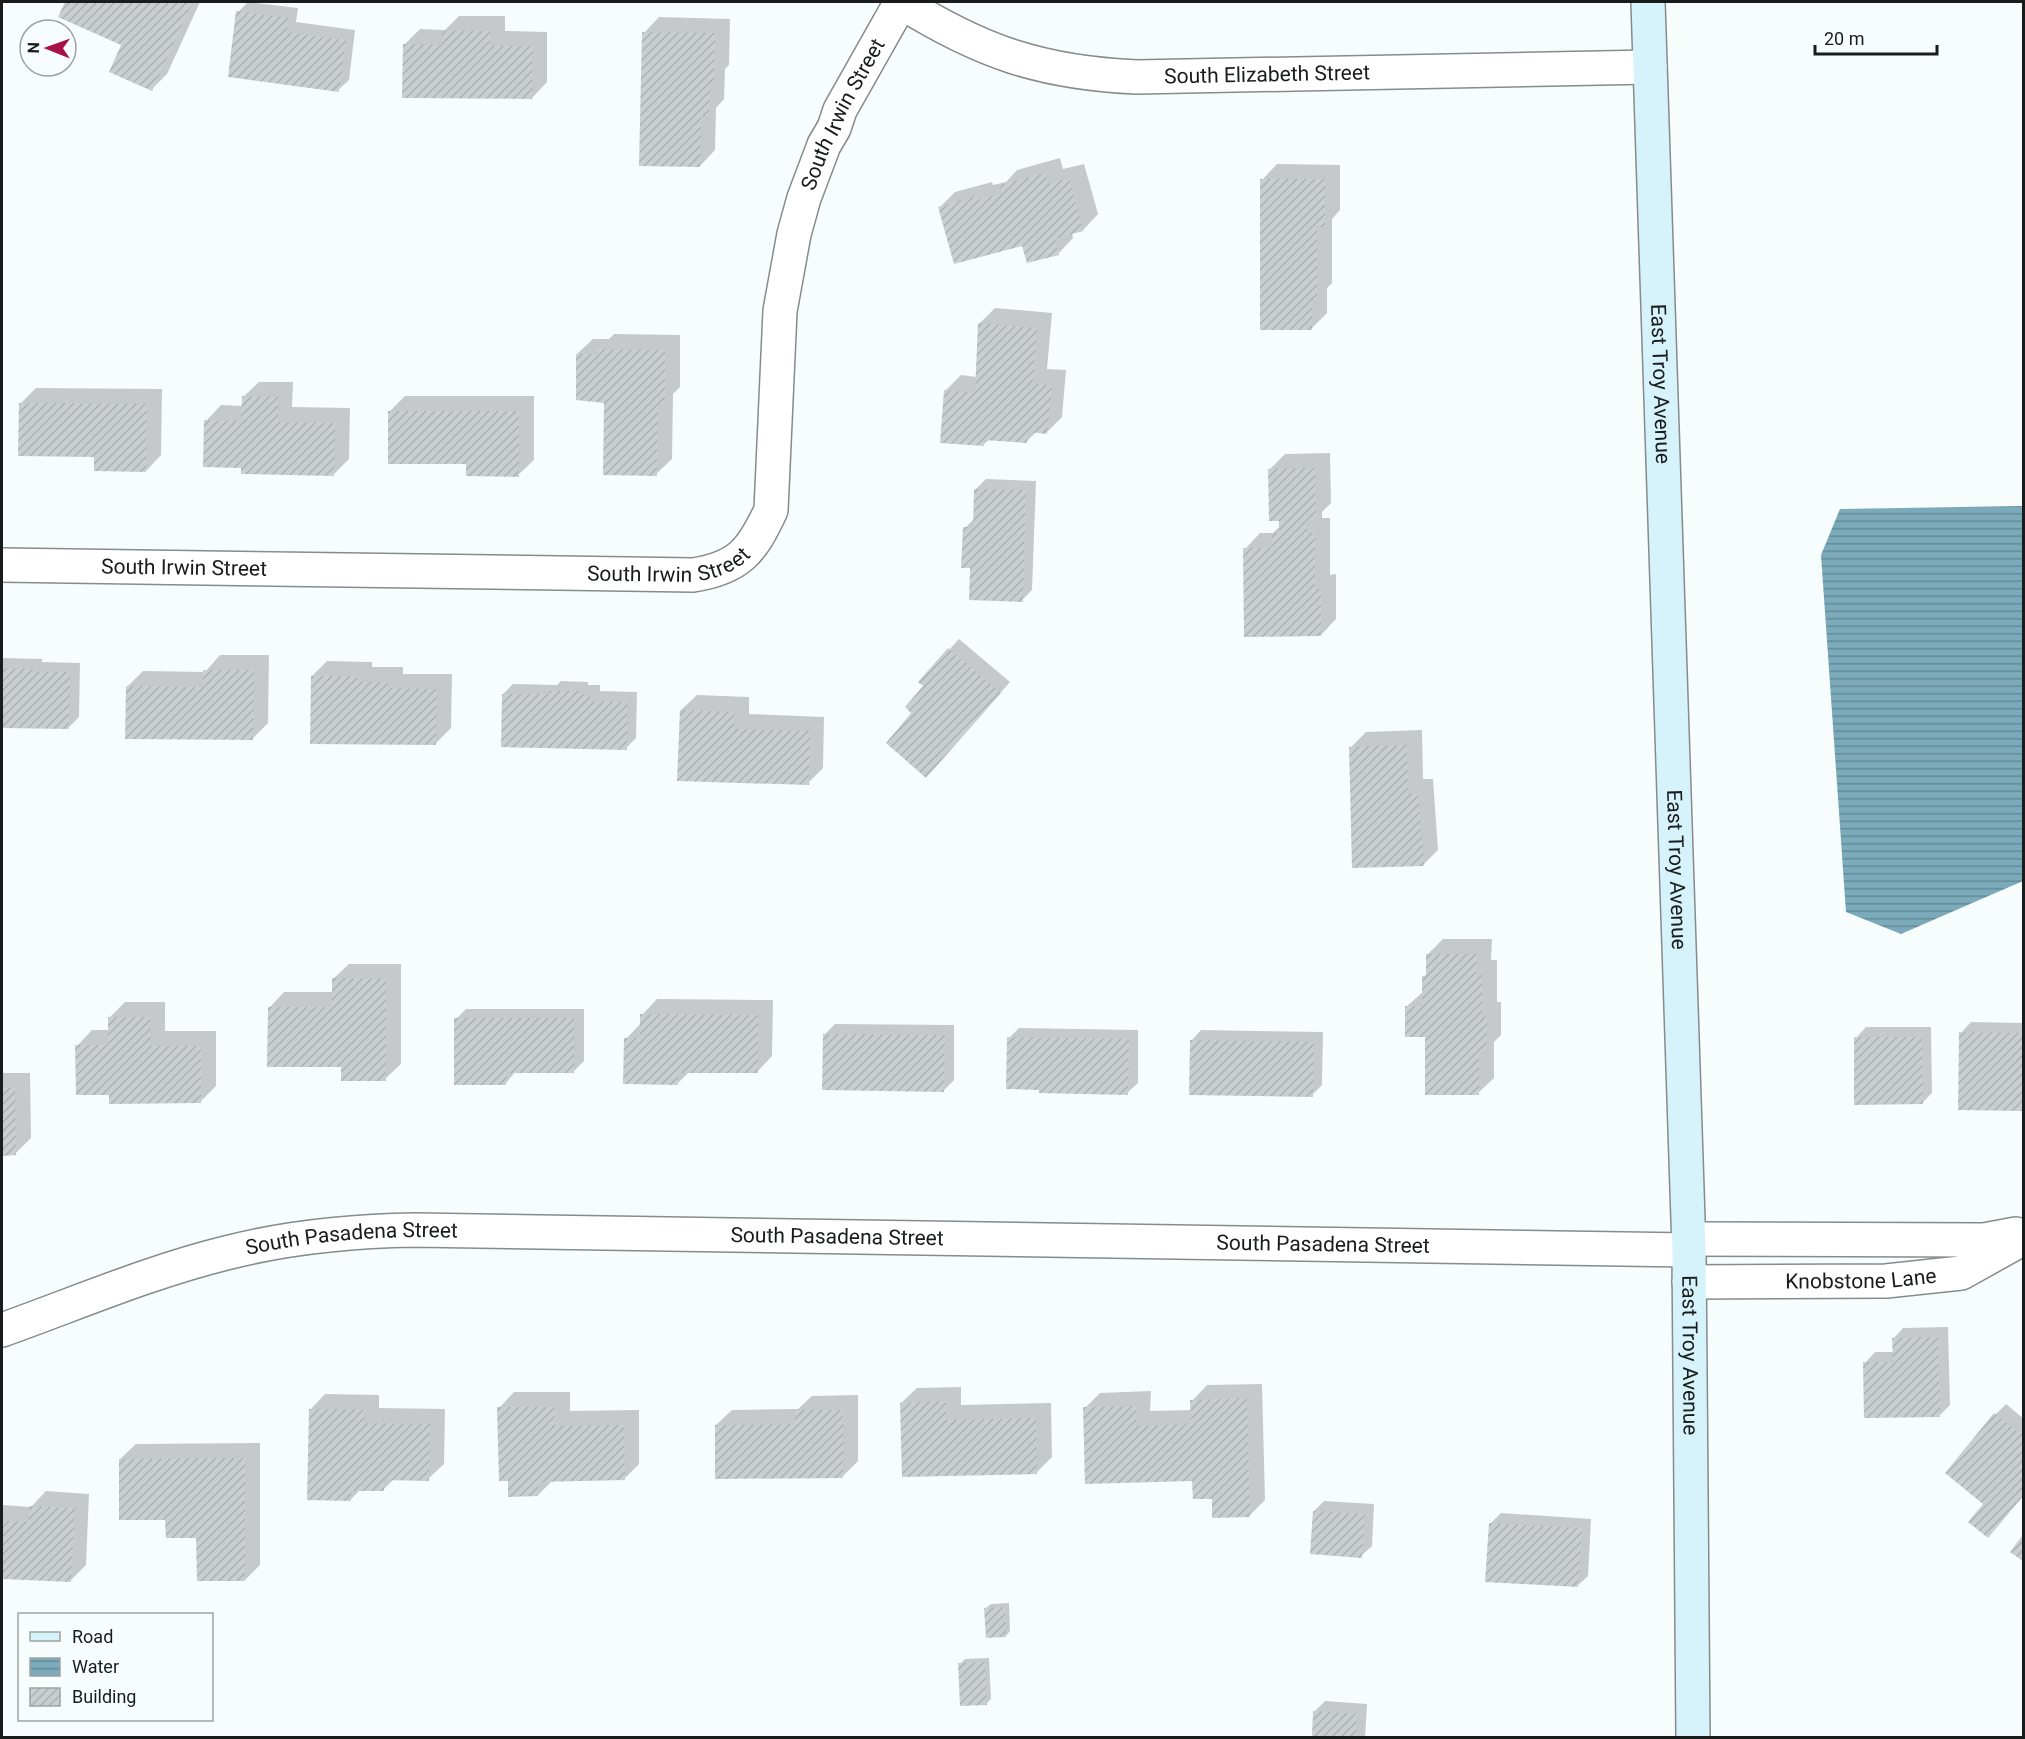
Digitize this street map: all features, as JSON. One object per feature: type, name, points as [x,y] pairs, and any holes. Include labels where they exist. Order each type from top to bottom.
[{"type":"street","name":"South Elizabeth Street","points":[[901,2],[937,24],[1000,53],[1048,67],[1103,76],[1650,67]]},
{"type":"street","name":"South Irwin Street","points":[[2,565],[693,575],[708,573],[730,564],[748,550],[758,538],[771,510],[780,311],[794,234],[804,198],[840,110],[901,2]]},
{"type":"street","name":"East Troy Avenue","points":[[1648,2],[1689,1257],[1693,1737]]},
{"type":"street","name":"South Pasadena Street","points":[[2,1330],[168,1270],[223,1253],[299,1238],[358,1232],[426,1230],[1689,1257]]},
{"type":"street","name":"Knobstone Lane","points":[[1689,1257],[1984,1240],[2024,1232]]},
{"type":"street","name":"Knobstone Lane","points":[[1689,1257],[1886,1281],[1961,1273],[2024,1238]]},
{"type":"water","points":[[2023,506],[2023,881],[1901,934],[1846,912],[1821,555],[1840,509]]},
{"type":"building","points":[[65,2],[192,3],[152,91],[109,72],[121,45],[78,26],[78,18],[58,17]]},
{"type":"building","points":[[236,11],[288,18],[287,32],[346,40],[339,92],[228,77]]},
{"type":"building","points":[[442,31],[490,31],[490,46],[533,46],[532,99],[402,98],[403,44],[442,45]]},
{"type":"building","points":[[642,32],[715,33],[714,82],[710,82],[709,116],[701,116],[700,167],[639,166]]},
{"type":"building","points":[[1045,173],[1048,184],[1069,178],[1083,231],[1055,239],[1059,255],[1027,263],[1022,246],[954,264],[938,207],[977,196],[978,200],[1002,193],[1000,185]]},
{"type":"building","points":[[1260,179],[1325,179],[1325,227],[1317,227],[1317,300],[1312,300],[1312,330],[1260,330]]},
{"type":"building","points":[[978,323],[1037,328],[1033,384],[1052,385],[1047,434],[1028,432],[1027,443],[984,440],[984,446],[940,443],[944,390],[975,393]]},
{"type":"building","points":[[597,349],[665,350],[665,404],[658,404],[657,476],[603,475],[604,403],[576,400],[576,354],[597,354]]},
{"type":"building","points":[[242,396],[278,397],[278,422],[335,423],[334,476],[241,474],[241,468],[203,467],[204,420],[241,421]]},
{"type":"building","points":[[19,403],[147,404],[146,472],[94,471],[94,457],[18,456]]},
{"type":"building","points":[[388,411],[519,411],[519,477],[466,476],[466,464],[388,464]]},
{"type":"building","points":[[1315,468],[1316,520],[1307,520],[1307,533],[1315,533],[1315,589],[1321,589],[1321,636],[1244,637],[1243,548],[1271,548],[1272,533],[1279,532],[1279,521],[1269,521],[1268,469]]},
{"type":"building","points":[[974,489],[1026,490],[1023,602],[969,600],[970,568],[961,568],[963,527],[973,527]]},
{"type":"building","points":[[948,648],[1001,693],[926,778],[886,743],[911,713],[905,707],[923,686],[918,682]]},
{"type":"building","points":[[2,668],[33,669],[33,672],[70,672],[69,729],[2,728]]},
{"type":"building","points":[[203,670],[254,670],[253,740],[125,739],[126,686],[203,687]]},
{"type":"building","points":[[311,676],[357,676],[357,682],[388,682],[388,688],[437,689],[436,745],[310,744]]},
{"type":"building","points":[[549,691],[579,691],[579,694],[590,695],[590,701],[627,702],[627,750],[501,747],[502,694],[549,694]]},
{"type":"building","points":[[680,710],[734,712],[734,729],[810,731],[809,785],[677,781]]},
{"type":"building","points":[[1407,745],[1408,794],[1418,794],[1424,866],[1352,868],[1349,747]]},
{"type":"building","points":[[1426,954],[1477,954],[1476,975],[1482,975],[1482,1017],[1487,1017],[1486,1052],[1479,1052],[1479,1095],[1425,1095],[1425,1037],[1405,1037],[1405,1006],[1422,1006],[1422,976],[1426,976]]},
{"type":"building","points":[[332,978],[386,979],[386,1081],[341,1081],[341,1067],[267,1067],[268,1007],[332,1007]]},
{"type":"building","points":[[640,1014],[758,1015],[758,1073],[678,1073],[678,1085],[623,1084],[624,1038],[640,1038]]},
{"type":"building","points":[[108,1017],[150,1017],[150,1046],[201,1046],[201,1103],[109,1104],[109,1095],[76,1095],[75,1045],[108,1045]]},
{"type":"building","points":[[454,1018],[574,1018],[574,1073],[507,1073],[506,1085],[454,1085]]},
{"type":"building","points":[[1959,1032],[2024,1033],[2024,1111],[1958,1110]]},
{"type":"building","points":[[823,1034],[945,1035],[944,1092],[822,1090]]},
{"type":"building","points":[[1007,1037],[1129,1039],[1128,1095],[1039,1093],[1039,1090],[1006,1089]]},
{"type":"building","points":[[1854,1037],[1922,1037],[1923,1104],[1854,1105]]},
{"type":"building","points":[[1190,1040],[1314,1042],[1313,1097],[1189,1095]]},
{"type":"building","points":[[15,1087],[16,1155],[2,1156],[2,1088]]},
{"type":"building","points":[[1938,1337],[1940,1417],[1864,1418],[1863,1362],[1893,1362],[1892,1338]]},
{"type":"building","points":[[1247,1398],[1250,1517],[1212,1518],[1212,1499],[1193,1499],[1192,1481],[1085,1484],[1083,1407],[1136,1406],[1136,1426],[1191,1424],[1190,1400]]},
{"type":"building","points":[[946,1401],[946,1420],[1036,1418],[1037,1474],[902,1477],[900,1403]]},
{"type":"building","points":[[497,1407],[555,1407],[555,1426],[624,1425],[625,1480],[538,1482],[538,1496],[508,1497],[508,1481],[499,1481]]},
{"type":"building","points":[[309,1409],[365,1410],[364,1423],[430,1424],[429,1481],[384,1480],[384,1491],[351,1491],[351,1501],[307,1500]]},
{"type":"building","points":[[795,1410],[843,1410],[843,1478],[715,1479],[715,1425],[795,1424]]},
{"type":"building","points":[[1994,1413],[2019,1433],[2024,1428],[2024,1495],[1988,1538],[1968,1522],[1983,1504],[1945,1473]]},
{"type":"building","points":[[245,1458],[245,1581],[197,1581],[196,1538],[166,1538],[165,1520],[119,1520],[119,1459]]},
{"type":"building","points":[[29,1506],[75,1508],[71,1582],[2,1579],[2,1521],[29,1522]]},
{"type":"building","points":[[1313,1511],[1365,1514],[1362,1558],[1310,1554]]},
{"type":"building","points":[[1489,1523],[1582,1528],[1578,1587],[1485,1582]]},
{"type":"building","points":[[2024,1533],[2024,1562],[2010,1552]]},
{"type":"building","points":[[1005,1607],[1006,1637],[986,1638],[984,1608]]},
{"type":"building","points":[[985,1662],[987,1705],[960,1706],[958,1663]]},
{"type":"building","points":[[1313,1711],[1357,1714],[1356,1738],[1312,1738]]}]
